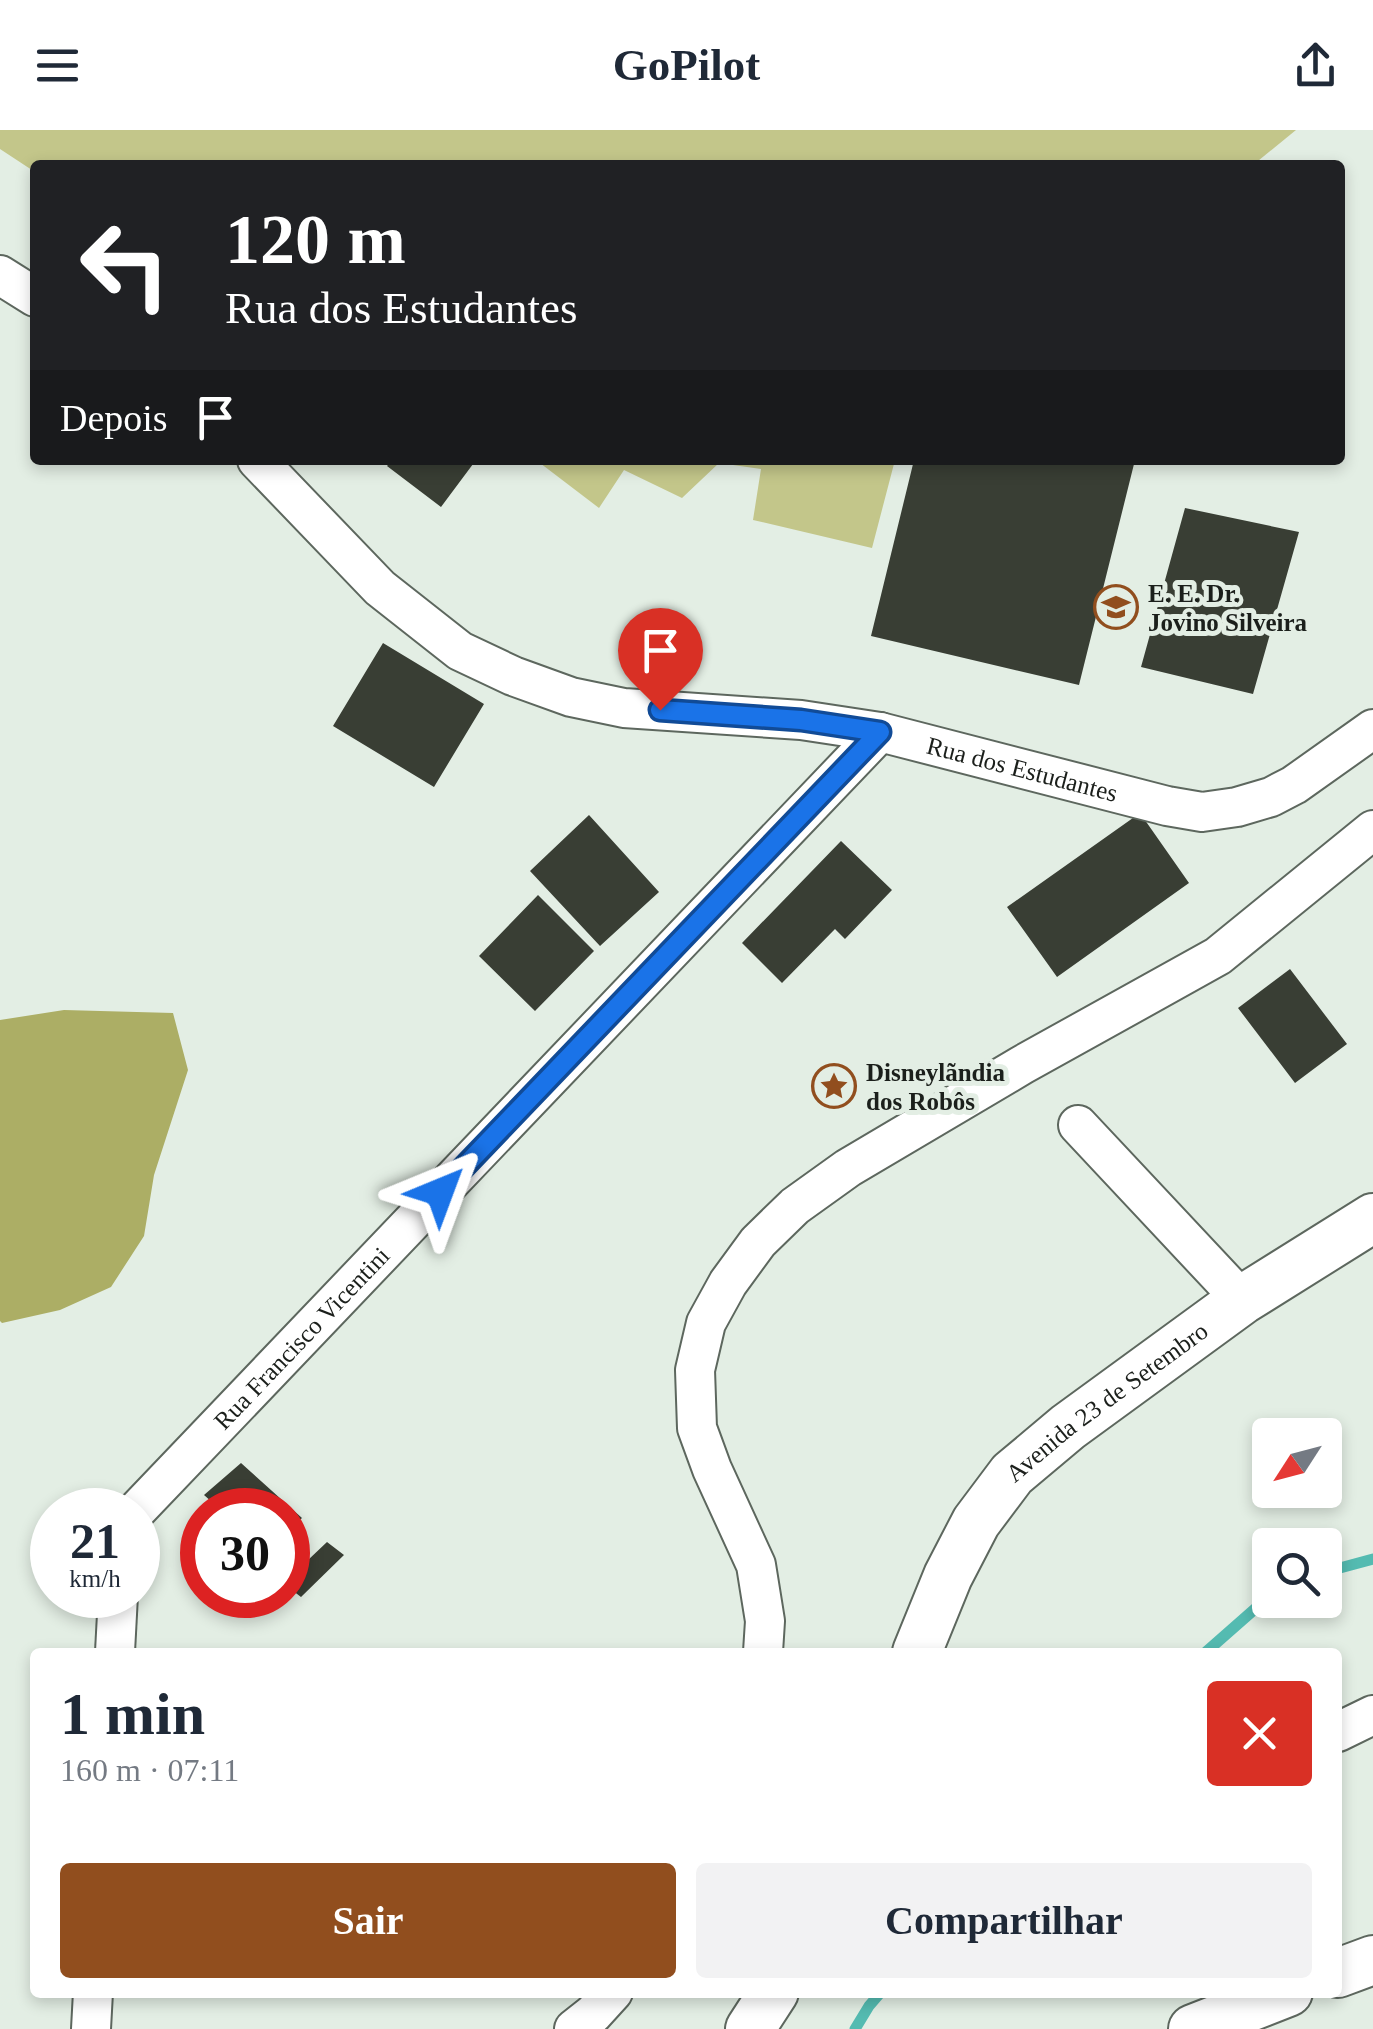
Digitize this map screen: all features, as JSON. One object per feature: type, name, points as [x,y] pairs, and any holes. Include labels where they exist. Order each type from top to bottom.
[{"type":"street","points":[[0,275],[30,294]]},
{"type":"street","name":"Rua dos Estudantes","points":[[262,465],[380,588],[460,650],[513,676],[572,697],[624,708],[801,720],[880,732],[1202,812],[1271,797],[1373,729]]},
{"type":"street","name":"Rua Francisco Vicentini","points":[[158,1488],[880,732]]},
{"type":"street","points":[[763,1648],[765,1622],[756,1565],[712,1469],[698,1428],[695,1370],[706,1322],[728,1282],[758,1242],[796,1206],[848,1168],[1218,956],[1373,830]]},
{"type":"street","points":[[1078,1125],[1242,1300]]},
{"type":"street","name":"Avenida 23 de Setembro","points":[[920,1648],[948,1576],[976,1522],[1012,1474],[1068,1426],[1242,1300],[1373,1218]]},
{"type":"street","points":[[115,1648],[117,1618]]},
{"type":"street","points":[[1342,1730],[1373,1716]]},
{"type":"street","points":[[1342,1972],[1373,1960]]},
{"type":"street","points":[[91,2029],[94,1998]]},
{"type":"street","points":[[574,2029],[607,1998]]},
{"type":"street","points":[[1193,2029],[1273,1998]]},
{"type":"green space","points":[[0,130],[1296,130],[1259,160],[30,160],[30,169],[0,149]]},
{"type":"green space","points":[[543,465],[717,465],[682,498],[624,470],[599,508]]},
{"type":"green space","points":[[733,465],[894,465],[872,548],[753,520],[761,469]]},
{"type":"green space","points":[[64,1010],[173,1013],[188,1070],[154,1175],[144,1236],[111,1287],[60,1310],[2,1323],[0,1020]]},
{"type":"building","points":[[388,465],[472,465],[441,507]]},
{"type":"building","points":[[913,465],[1134,465],[1079,685],[871,636]]},
{"type":"building","points":[[1185,508],[1299,532],[1253,694],[1141,667]]},
{"type":"building","points":[[383,643],[484,704],[434,787],[333,726]]},
{"type":"building","points":[[1140,813],[1189,883],[1057,977],[1007,907]]},
{"type":"building","points":[[589,815],[659,892],[600,946],[530,871]]},
{"type":"building","points":[[841,841],[892,890],[845,939],[835,929],[782,983],[742,943]]},
{"type":"building","points":[[538,895],[594,951],[535,1011],[479,956]]},
{"type":"building","points":[[1290,969],[1347,1044],[1295,1083],[1238,1008]]},
{"type":"building","points":[[241,1463],[269,1488],[212,1488]]},
{"type":"building","points":[[327,1542],[344,1555],[310,1588],[310,1558]]},
{"type":"waterway","points":[[1342,1567],[1373,1559]]},
{"type":"waterway","points":[[1211,1648],[1252,1612]]},
{"type":"waterway","points":[[855,2029],[876,1998]]},
{"type":"place","name":"E. E. Dr. Jovino Silveira","points":[[1116,607]]},
{"type":"place","name":"Disneylãndia dos Robôs","points":[[834,1086]]},
{"type":"route","points":[[440,1192],[880,732],[801,720],[660,710]]}]
